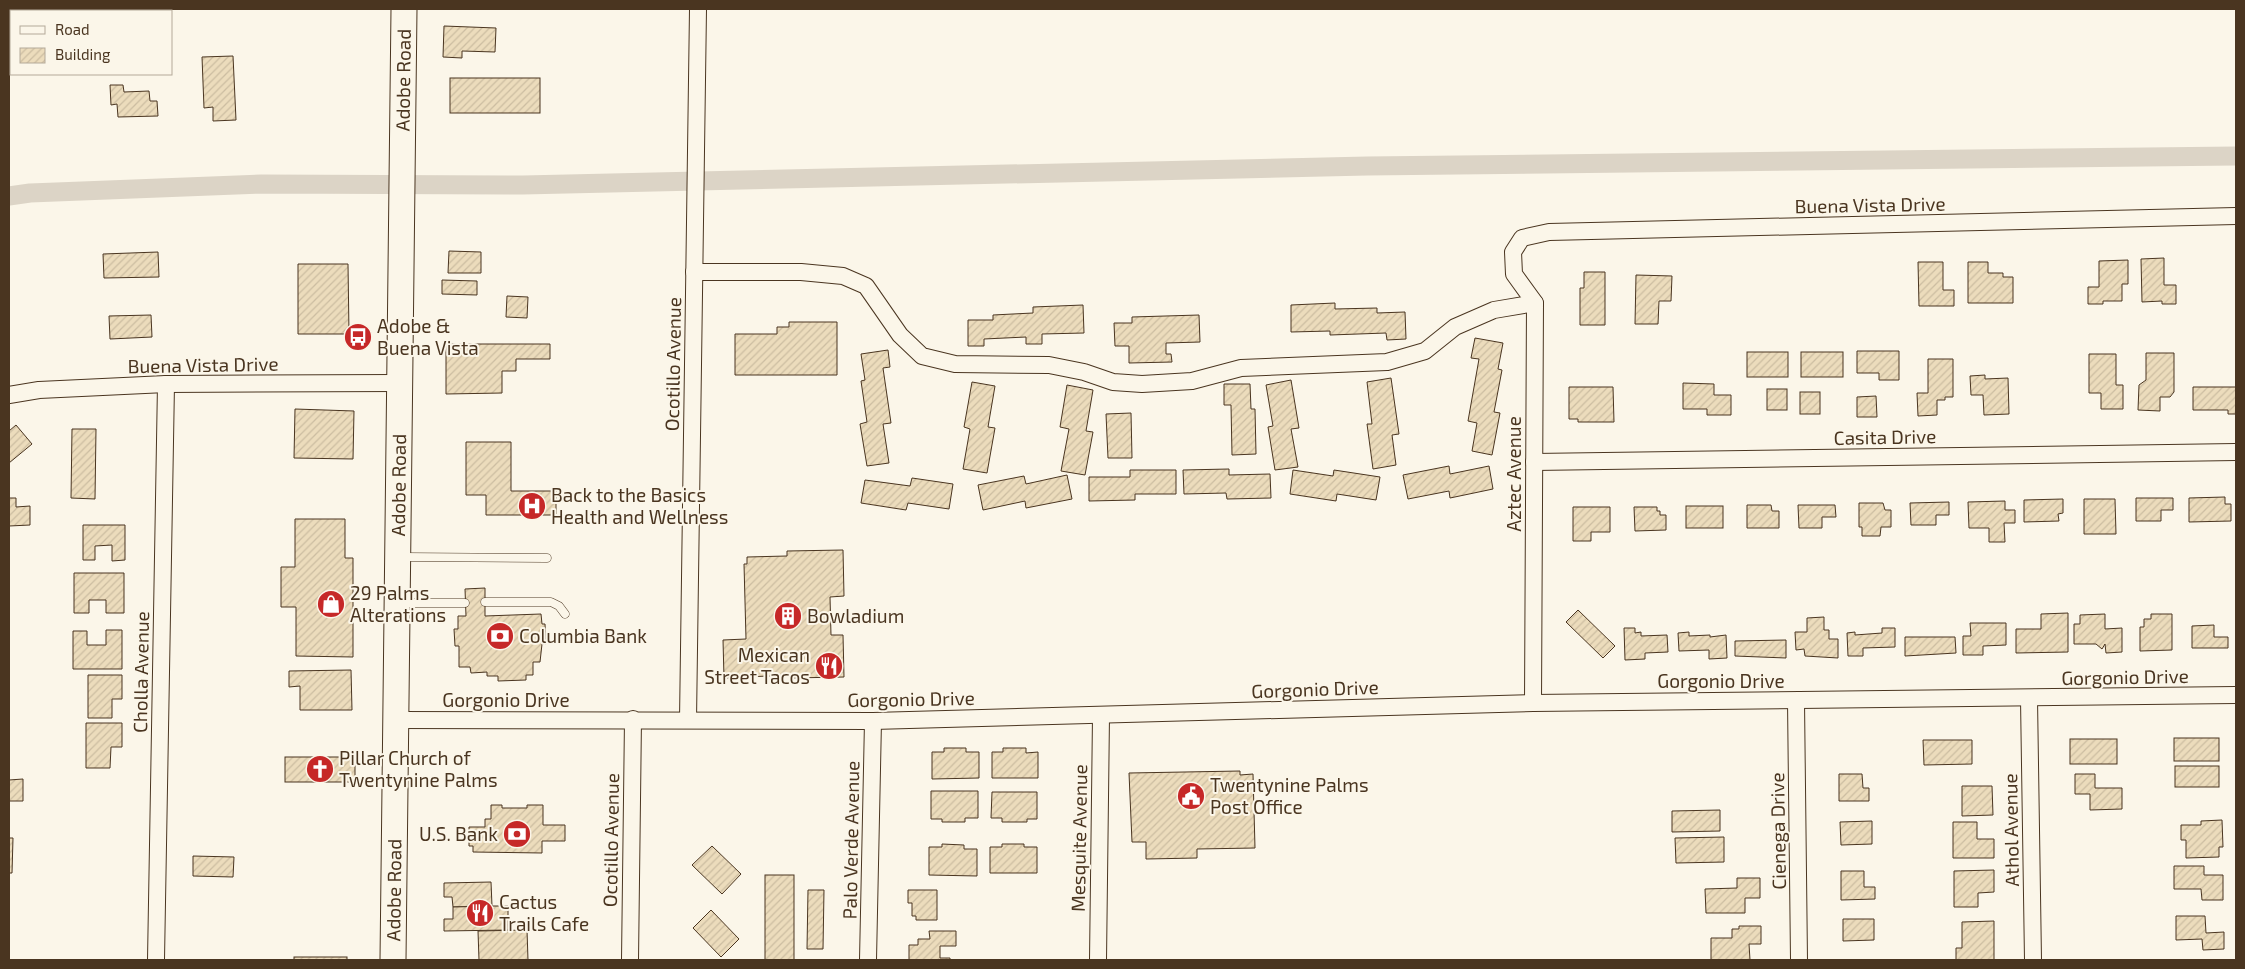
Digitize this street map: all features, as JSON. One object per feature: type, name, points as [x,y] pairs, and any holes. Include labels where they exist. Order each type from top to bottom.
[{"type":"main road","name":"Adobe Road","points":[[393,960],[398,383],[404,9]]},
{"type":"street","name":"Ocotillo Avenue","points":[[688,720],[698,9]]},
{"type":"street","name":"Buena Vista Drive","points":[[1535,303],[1514,274],[1514,252],[1522,238],[1548,232],[2236,216]]},
{"type":"street","points":[[694,272],[801,272],[844,276],[866,286],[900,335],[922,356],[954,364],[1049,365],[1084,372],[1113,382],[1142,384],[1192,381],[1241,368],[1387,362],[1425,351],[1455,327],[1494,310],[1535,303]]},
{"type":"street","name":"Aztec Avenue","points":[[1533,703],[1535,303]]},
{"type":"street","name":"Buena Vista Drive","points":[[9,395],[39,390],[166,384],[398,383]]},
{"type":"street","name":"Cholla Avenue","points":[[156,960],[166,384]]},
{"type":"street","name":"Casita Drive","points":[[1534,462],[2236,452]]},
{"type":"street","name":"Gorgonio Drive","points":[[396,720],[873,721],[1533,703],[2029,699],[2236,695]]},
{"type":"street","name":"Athol Avenue","points":[[2029,699],[2033,960]]},
{"type":"street","name":"Cienega Drive","points":[[1796,701],[1799,960]]},
{"type":"street","name":"Mesquite Avenue","points":[[1098,960],[1101,716]]},
{"type":"street","name":"Ocotillo Avenue","points":[[630,960],[632,719]]},
{"type":"street","name":"Palo Verde Avenue","points":[[868,960],[873,721]]},
{"type":"lane","points":[[397,557],[547,558]]},
{"type":"lane","points":[[485,602],[551,602],[559,606],[565,614]]},
{"type":"lane","points":[[396,603],[466,603]]},
{"type":"building","points":[[444,26],[496,28],[495,52],[462,51],[462,58],[443,57]]},
{"type":"building","points":[[233,56],[236,120],[213,121],[213,107],[204,108],[202,57]]},
{"type":"building","points":[[450,78],[540,78],[540,113],[450,113]]},
{"type":"building","points":[[110,85],[123,85],[124,92],[149,91],[150,101],[157,101],[158,116],[118,117],[117,104],[111,105]]},
{"type":"building","points":[[449,251],[481,252],[481,273],[448,273]]},
{"type":"building","points":[[158,252],[159,277],[104,278],[103,254]]},
{"type":"building","points":[[2164,258],[2164,285],[2176,285],[2176,304],[2162,304],[2162,301],[2142,302],[2141,259]]},
{"type":"building","points":[[2128,260],[2128,284],[2122,284],[2122,301],[2103,301],[2103,304],[2088,304],[2088,287],[2099,287],[2099,261]]},
{"type":"building","points":[[1918,262],[1943,262],[1943,290],[1954,290],[1954,306],[1919,306]]},
{"type":"building","points":[[1968,262],[1988,262],[1988,273],[2003,273],[2003,277],[2013,277],[2013,303],[1968,303]]},
{"type":"building","points":[[298,264],[348,264],[349,334],[298,334]]},
{"type":"building","points":[[1584,272],[1605,272],[1605,325],[1580,325],[1580,288],[1584,288]]},
{"type":"building","points":[[1636,275],[1672,276],[1671,301],[1659,301],[1658,324],[1635,324]]},
{"type":"building","points":[[442,280],[477,281],[477,295],[442,294]]},
{"type":"building","points":[[507,296],[528,297],[527,318],[506,317]]},
{"type":"building","points":[[1335,303],[1335,309],[1377,308],[1377,313],[1405,312],[1406,339],[1387,340],[1386,333],[1330,335],[1330,331],[1291,332],[1291,305]]},
{"type":"building","points":[[1083,305],[1084,333],[1042,334],[1042,344],[1026,344],[1026,337],[984,339],[984,346],[968,346],[968,320],[993,320],[993,315],[1033,313],[1033,307]]},
{"type":"building","points":[[151,315],[152,337],[110,339],[109,316]]},
{"type":"building","points":[[1199,315],[1200,342],[1166,343],[1166,354],[1171,354],[1172,362],[1129,363],[1129,346],[1115,346],[1114,323],[1132,323],[1132,317]]},
{"type":"building","points":[[789,322],[837,322],[837,375],[735,375],[735,334],[777,334],[777,327],[789,327]]},
{"type":"building","points":[[1475,338],[1503,343],[1498,369],[1502,370],[1494,412],[1500,413],[1492,455],[1472,451],[1477,423],[1468,421],[1479,359],[1471,358]]},
{"type":"building","points":[[446,344],[550,344],[550,359],[516,359],[516,371],[502,371],[502,393],[446,394]]},
{"type":"building","points":[[888,350],[890,367],[883,368],[891,423],[883,424],[889,463],[867,466],[860,424],[867,422],[861,381],[865,380],[861,354]]},
{"type":"building","points":[[1857,351],[1899,351],[1899,380],[1879,380],[1879,373],[1857,373]]},
{"type":"building","points":[[1747,352],[1788,352],[1788,377],[1747,377]]},
{"type":"building","points":[[1801,352],[1843,352],[1843,377],[1801,377]]},
{"type":"building","points":[[2146,353],[2174,353],[2174,392],[2170,397],[2160,397],[2160,411],[2138,410],[2139,385],[2146,380]]},
{"type":"building","points":[[2089,354],[2116,354],[2116,385],[2123,385],[2123,409],[2101,409],[2101,393],[2089,393]]},
{"type":"building","points":[[1928,359],[1953,359],[1953,397],[1937,400],[1937,415],[1918,416],[1917,393],[1928,393]]},
{"type":"building","points":[[1985,375],[1985,379],[2008,378],[2009,414],[1984,415],[1983,395],[1971,395],[1970,376]]},
{"type":"building","points":[[1391,378],[1399,434],[1392,435],[1396,465],[1373,469],[1367,424],[1372,424],[1367,382]]},
{"type":"building","points":[[1291,380],[1299,428],[1291,429],[1298,467],[1275,470],[1268,427],[1273,426],[1266,385]]},
{"type":"building","points":[[972,382],[995,386],[988,427],[995,428],[987,473],[963,469],[970,429],[964,427]]},
{"type":"building","points":[[1683,383],[1714,384],[1714,395],[1731,395],[1731,415],[1707,415],[1707,409],[1683,409]]},
{"type":"building","points":[[1224,384],[1250,384],[1251,409],[1255,409],[1256,454],[1232,455],[1231,405],[1224,405]]},
{"type":"building","points":[[1067,385],[1093,390],[1086,431],[1093,432],[1085,475],[1061,471],[1069,429],[1060,427]]},
{"type":"building","points":[[1569,387],[1613,387],[1614,422],[1578,422],[1578,419],[1569,419]]},
{"type":"building","points":[[2193,387],[2236,387],[2236,414],[2228,414],[2228,410],[2193,410]]},
{"type":"building","points":[[1767,389],[1787,389],[1787,410],[1767,410]]},
{"type":"building","points":[[1800,392],[1820,392],[1820,414],[1800,414]]},
{"type":"building","points":[[1876,396],[1877,417],[1857,417],[1857,397]]},
{"type":"building","points":[[295,409],[354,411],[353,459],[294,458]]},
{"type":"building","points":[[1131,413],[1132,458],[1108,458],[1106,414]]},
{"type":"building","points":[[16,425],[32,444],[9,463],[9,431]]},
{"type":"building","points":[[72,429],[96,429],[95,499],[71,498]]},
{"type":"building","points":[[466,442],[511,442],[511,491],[556,491],[556,515],[486,515],[486,495],[466,495]]},
{"type":"building","points":[[1449,466],[1450,474],[1489,466],[1493,489],[1450,498],[1449,491],[1408,499],[1403,475]]},
{"type":"building","points":[[1229,469],[1229,475],[1270,474],[1271,498],[1227,499],[1226,493],[1184,494],[1183,470]]},
{"type":"building","points":[[1130,470],[1176,470],[1176,494],[1135,494],[1135,500],[1089,501],[1089,477],[1130,477]]},
{"type":"building","points":[[1293,470],[1333,476],[1334,470],[1380,477],[1376,500],[1337,494],[1336,501],[1290,494]]},
{"type":"building","points":[[1067,475],[1072,499],[1026,508],[1025,501],[983,510],[978,485],[1024,476],[1026,484]]},
{"type":"building","points":[[912,478],[953,484],[949,509],[908,503],[906,510],[861,503],[865,480],[910,486]]},
{"type":"building","points":[[2225,497],[2225,504],[2231,504],[2231,521],[2189,522],[2189,498]]},
{"type":"building","points":[[9,498],[16,498],[16,507],[30,506],[30,525],[9,526]]},
{"type":"building","points":[[2136,498],[2173,498],[2173,510],[2161,510],[2161,521],[2136,521]]},
{"type":"building","points":[[2063,499],[2063,513],[2058,514],[2059,521],[2024,522],[2024,500]]},
{"type":"building","points":[[2084,499],[2115,499],[2116,534],[2084,534]]},
{"type":"building","points":[[2005,501],[2005,510],[2015,510],[2015,523],[2004,523],[2005,542],[1989,542],[1989,528],[1969,528],[1968,502]]},
{"type":"building","points":[[1949,502],[1949,515],[1936,515],[1936,525],[1911,525],[1910,503]]},
{"type":"building","points":[[1859,503],[1883,503],[1885,510],[1891,510],[1891,527],[1881,527],[1880,536],[1862,536],[1862,527],[1859,527]]},
{"type":"building","points":[[1747,505],[1771,505],[1772,511],[1779,511],[1779,528],[1747,528]]},
{"type":"building","points":[[1798,505],[1835,505],[1836,517],[1822,517],[1822,528],[1799,528]]},
{"type":"building","points":[[1686,506],[1723,506],[1723,528],[1686,528]]},
{"type":"building","points":[[1573,507],[1610,507],[1610,532],[1591,532],[1591,541],[1573,541]]},
{"type":"building","points":[[1634,507],[1657,507],[1660,515],[1666,515],[1666,530],[1635,531]]},
{"type":"building","points":[[295,519],[345,519],[345,558],[353,558],[353,657],[296,656],[296,607],[281,607],[281,567],[295,567]]},
{"type":"building","points":[[83,525],[125,525],[125,560],[112,561],[112,545],[95,546],[95,560],[83,560]]},
{"type":"building","name":"Bowladium","points":[[843,550],[844,596],[830,597],[831,635],[843,635],[844,677],[790,678],[790,675],[724,678],[723,640],[746,639],[744,564],[747,564],[747,557],[787,556],[787,551]]},
{"type":"building","points":[[74,573],[124,573],[124,613],[106,613],[106,600],[89,600],[89,613],[74,613]]},
{"type":"building","name":"Columbia Bank","points":[[485,588],[485,616],[541,614],[542,624],[545,624],[546,644],[542,644],[540,662],[533,662],[533,675],[526,675],[526,680],[498,681],[498,676],[487,676],[487,672],[471,673],[470,667],[459,667],[459,646],[455,646],[454,629],[458,629],[458,616],[466,616],[465,589]]},
{"type":"building","points":[[1578,610],[1615,646],[1603,658],[1566,622]]},
{"type":"building","points":[[2068,613],[2068,652],[2016,653],[2016,629],[2041,629],[2041,614]]},
{"type":"building","points":[[2105,614],[2105,629],[2122,628],[2122,652],[2106,653],[2105,644],[2102,649],[2096,644],[2074,644],[2074,624],[2080,624],[2080,615]]},
{"type":"building","points":[[2151,614],[2172,614],[2172,650],[2140,651],[2140,627],[2144,627],[2144,619],[2151,619]]},
{"type":"building","points":[[1824,617],[1824,630],[1829,630],[1829,639],[1838,639],[1838,658],[1805,656],[1804,649],[1796,650],[1795,632],[1807,632],[1807,618]]},
{"type":"building","points":[[1970,623],[2006,623],[2006,645],[1983,646],[1983,655],[1963,655],[1963,636],[1971,636]]},
{"type":"building","points":[[2214,625],[2214,637],[2228,637],[2228,648],[2192,648],[2192,626]]},
{"type":"building","points":[[1624,628],[1635,628],[1635,633],[1641,632],[1641,636],[1667,635],[1668,652],[1645,653],[1645,659],[1625,660]]},
{"type":"building","points":[[1882,628],[1895,628],[1895,647],[1863,648],[1863,656],[1848,656],[1847,633],[1855,632],[1855,635],[1882,633]]},
{"type":"building","points":[[106,630],[122,630],[122,669],[73,669],[73,631],[87,631],[87,645],[106,645]]},
{"type":"building","points":[[1689,632],[1689,636],[1710,635],[1710,637],[1726,635],[1727,658],[1709,659],[1709,650],[1679,651],[1678,633]]},
{"type":"building","points":[[1905,637],[1955,637],[1956,653],[1905,656]]},
{"type":"building","points":[[1786,640],[1786,658],[1735,656],[1735,641]]},
{"type":"building","points":[[351,670],[352,710],[300,710],[300,686],[289,687],[289,671]]},
{"type":"building","points":[[88,675],[122,675],[122,699],[112,699],[112,718],[88,718]]},
{"type":"building","points":[[86,723],[122,723],[122,747],[111,747],[110,768],[86,768]]},
{"type":"building","points":[[2174,738],[2219,738],[2219,761],[2174,761]]},
{"type":"building","points":[[2070,739],[2117,739],[2117,764],[2070,764]]},
{"type":"building","points":[[1923,740],[1972,740],[1972,764],[1924,765]]},
{"type":"building","points":[[944,748],[966,748],[966,752],[979,752],[979,778],[932,779],[932,752],[944,752]]},
{"type":"building","points":[[1003,748],[1026,748],[1026,753],[1038,752],[1038,778],[992,778],[992,752],[1003,752]]},
{"type":"building","name":"Pillar Church of Twentynine Palms","points":[[285,757],[355,757],[355,782],[285,782]]},
{"type":"building","points":[[2175,766],[2219,766],[2219,787],[2175,787]]},
{"type":"building","name":"Twentynine Palms Post Office","points":[[1240,771],[1240,775],[1253,774],[1255,848],[1197,849],[1197,858],[1146,859],[1146,842],[1132,842],[1129,773]]},
{"type":"building","points":[[1839,774],[1862,774],[1863,788],[1869,788],[1869,801],[1839,801]]},
{"type":"building","points":[[2075,774],[2095,774],[2095,788],[2122,788],[2122,809],[2090,810],[2090,794],[2075,794]]},
{"type":"building","points":[[23,779],[23,801],[9,801],[9,780]]},
{"type":"building","points":[[1962,786],[1992,786],[1993,815],[1962,816]]},
{"type":"building","points":[[931,791],[978,791],[978,818],[965,818],[965,822],[942,822],[942,819],[931,819]]},
{"type":"building","points":[[992,792],[1037,792],[1037,819],[1027,819],[1027,822],[1002,822],[1002,818],[991,818]]},
{"type":"building","name":"U.S. Bank","points":[[491,805],[502,805],[502,808],[527,808],[527,805],[543,805],[543,825],[565,825],[565,841],[542,841],[542,853],[473,852],[473,846],[469,846],[469,827],[485,827],[485,819],[491,819]]},
{"type":"building","points":[[1720,810],[1720,831],[1672,832],[1672,811]]},
{"type":"building","points":[[2222,820],[2223,847],[2219,847],[2219,857],[2186,858],[2186,840],[2181,840],[2181,825],[2201,825],[2201,821]]},
{"type":"building","points":[[1872,821],[1872,844],[1841,845],[1840,822]]},
{"type":"building","points":[[1953,822],[1977,822],[1977,839],[1994,839],[1994,858],[1953,858]]},
{"type":"building","points":[[1724,837],[1724,862],[1676,863],[1675,838]]},
{"type":"building","points":[[9,838],[13,838],[12,873],[9,873]]},
{"type":"building","points":[[942,844],[964,845],[964,849],[977,849],[977,876],[929,875],[929,847],[942,847]]},
{"type":"building","points":[[1002,844],[1024,844],[1024,847],[1037,847],[1037,873],[990,873],[990,847],[1002,847]]},
{"type":"building","points":[[712,846],[741,874],[722,894],[692,865]]},
{"type":"building","points":[[193,856],[234,857],[233,877],[193,876]]},
{"type":"building","points":[[2174,866],[2204,866],[2204,875],[2223,875],[2223,900],[2202,900],[2201,889],[2174,889]]},
{"type":"building","points":[[1994,870],[1994,892],[1978,893],[1978,907],[1954,907],[1954,871]]},
{"type":"building","points":[[1841,871],[1864,871],[1864,887],[1875,887],[1875,899],[1841,900]]},
{"type":"building","points":[[765,875],[794,875],[794,960],[765,960]]},
{"type":"building","points":[[1737,878],[1760,878],[1760,898],[1745,898],[1745,913],[1706,913],[1705,889],[1737,888]]},
{"type":"building","points":[[491,882],[492,906],[453,907],[452,897],[444,897],[444,883]]},
{"type":"building","points":[[808,890],[824,890],[823,949],[807,949]]},
{"type":"building","points":[[908,890],[937,890],[937,920],[916,920],[916,916],[912,916],[912,903],[908,903]]},
{"type":"building","name":"Cactus Trails Cafe","points":[[508,906],[508,930],[444,931],[444,919],[453,919],[453,907]]},
{"type":"building","points":[[711,910],[739,939],[721,957],[693,928]]},
{"type":"building","points":[[2176,916],[2205,916],[2206,933],[2224,932],[2224,949],[2203,950],[2202,939],[2176,940]]},
{"type":"building","points":[[1843,919],[1874,919],[1874,940],[1843,941]]},
{"type":"building","points":[[1994,921],[1994,960],[1956,960],[1956,948],[1962,948],[1962,922]]},
{"type":"building","points":[[1739,926],[1761,926],[1761,944],[1749,944],[1750,960],[1711,960],[1711,938],[1732,938],[1732,929],[1739,929]]},
{"type":"building","points":[[527,930],[528,960],[479,960],[478,931]]},
{"type":"building","points":[[929,931],[956,931],[956,946],[940,946],[940,958],[950,958],[950,960],[909,960],[909,945],[918,945],[918,939],[930,939]]},
{"type":"building","points":[[294,957],[347,957],[347,960],[294,960]]},
{"type":"waterway","points":[[9,196],[30,193],[261,184],[523,185],[1367,166],[2236,156]]},
{"type":"place","name":"Adobe & Buena Vista","points":[[358,337]]},
{"type":"place","name":"Back to the Basics Health and Wellness","points":[[532,506]]},
{"type":"place","name":"29 Palms Alterations","points":[[331,604]]},
{"type":"place","name":"Bowladium","points":[[788,616]]},
{"type":"place","name":"Columbia Bank","points":[[500,636]]},
{"type":"place","name":"Mexican Street Tacos","points":[[829,666]]},
{"type":"place","name":"Pillar Church of Twentynine Palms","points":[[320,769]]},
{"type":"place","name":"Twentynine Palms Post Office","points":[[1191,796]]},
{"type":"place","name":"U.S. Bank","points":[[517,834]]},
{"type":"place","name":"Cactus Trails Cafe","points":[[480,913]]}]
